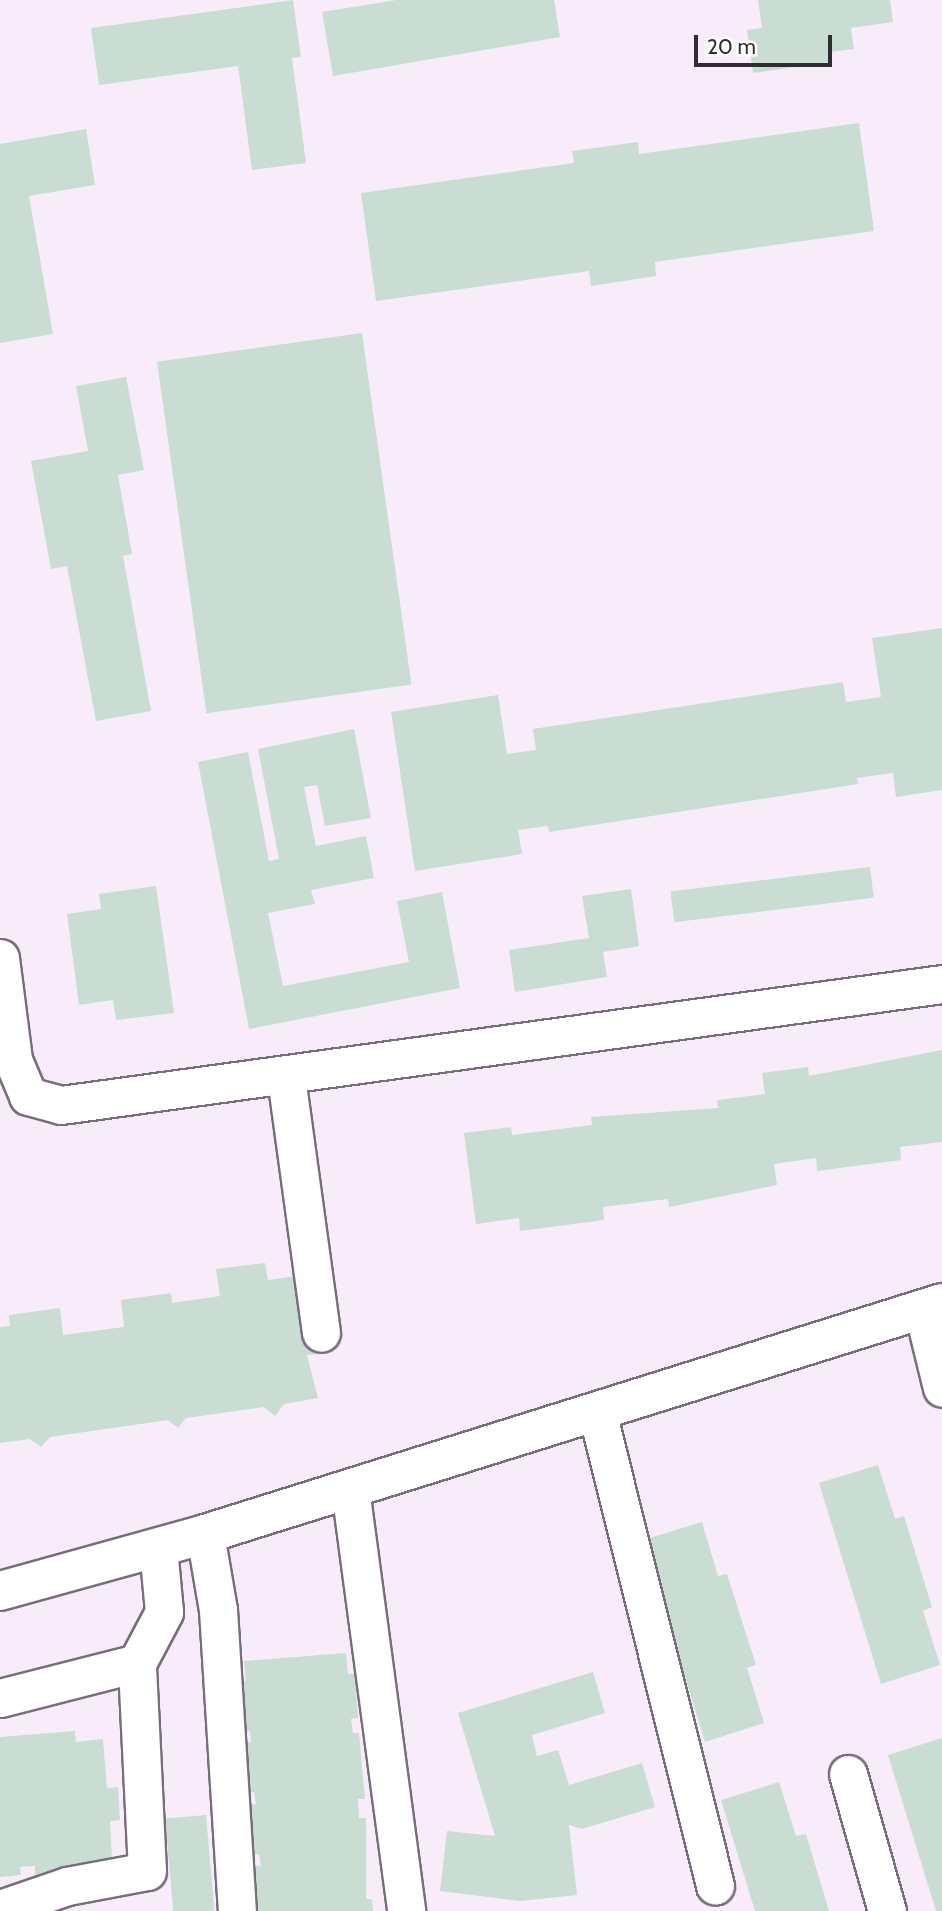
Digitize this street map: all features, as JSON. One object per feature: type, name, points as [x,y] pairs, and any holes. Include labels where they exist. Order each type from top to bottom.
[{"type":"street","points":[[0,958],[13,1059],[28,1096],[61,1105],[286,1077],[942,984]]},
{"type":"street","points":[[286,1077],[321,1333]]},
{"type":"street","points":[[0,1591],[205,1534],[933,1306],[942,1388]]},
{"type":"street","points":[[597,1412],[715,1886]]},
{"type":"street","points":[[350,1489],[406,1911]]},
{"type":"street","points":[[205,1534],[218,1610],[237,1911]]},
{"type":"street","points":[[0,1909],[67,1886],[147,1871],[137,1663],[164,1612],[158,1547]]},
{"type":"street","points":[[0,1698],[137,1663]]},
{"type":"street","points":[[848,1774],[887,1911]]},
{"type":"building","points":[[293,0],[301,57],[292,58],[306,163],[252,170],[238,66],[99,85],[91,28]]},
{"type":"building","points":[[396,0],[554,0],[560,37],[333,76],[322,12]]},
{"type":"building","points":[[758,0],[890,0],[893,22],[851,28],[854,49],[830,52],[832,62],[753,73],[747,30],[762,28]]},
{"type":"building","points":[[859,123],[874,231],[655,262],[656,276],[591,286],[589,271],[376,301],[361,193],[574,163],[572,151],[638,142],[639,154]]},
{"type":"building","points":[[86,129],[95,185],[29,196],[53,334],[0,343],[0,144]]},
{"type":"building","points":[[362,333],[411,685],[206,713],[157,362]]},
{"type":"building","points":[[126,377],[144,470],[118,475],[132,554],[123,556],[151,711],[96,721],[67,566],[51,569],[31,461],[88,451],[76,386]]},
{"type":"building","points":[[942,628],[942,790],[896,797],[893,773],[857,778],[858,784],[549,832],[548,826],[518,830],[522,854],[415,871],[391,712],[498,695],[507,754],[536,750],[533,729],[843,682],[846,702],[881,697],[872,638]]},
{"type":"building","points":[[354,729],[371,818],[325,826],[317,785],[304,787],[316,846],[366,836],[374,878],[311,890],[315,904],[268,913],[283,986],[409,962],[397,901],[442,892],[460,988],[249,1029],[198,762],[248,752],[269,861],[279,859],[258,749]]},
{"type":"building","points":[[870,867],[874,898],[674,922],[670,891]]},
{"type":"building","points":[[156,886],[174,1013],[116,1020],[113,1000],[79,1005],[67,914],[101,909],[99,894]]},
{"type":"building","points":[[631,889],[639,946],[603,952],[607,977],[515,992],[509,950],[589,938],[582,896]]},
{"type":"building","points":[[942,1050],[942,1142],[900,1147],[901,1160],[817,1171],[816,1158],[774,1164],[777,1185],[669,1207],[668,1199],[603,1207],[604,1220],[520,1231],[519,1218],[476,1224],[464,1133],[511,1127],[512,1135],[592,1125],[591,1117],[718,1108],[717,1100],[765,1094],[762,1073],[808,1067],[809,1076]]},
{"type":"building","points":[[265,1263],[268,1280],[296,1276],[313,1325],[317,1354],[307,1355],[318,1398],[284,1404],[275,1416],[264,1407],[186,1418],[178,1428],[168,1420],[50,1437],[41,1447],[30,1439],[0,1443],[0,1327],[10,1326],[9,1315],[60,1308],[63,1335],[124,1327],[121,1300],[171,1293],[172,1303],[220,1296],[216,1269]]},
{"type":"building","points":[[878,1465],[895,1519],[904,1516],[932,1607],[923,1611],[940,1665],[881,1684],[819,1483]]},
{"type":"building","points":[[702,1522],[718,1576],[727,1574],[756,1665],[747,1668],[764,1723],[705,1742],[643,1540]]},
{"type":"building","points":[[346,1653],[348,1674],[355,1673],[358,1718],[351,1719],[353,1733],[359,1733],[365,1799],[358,1799],[359,1818],[366,1818],[366,1899],[372,1899],[373,1911],[254,1911],[250,1866],[261,1866],[259,1854],[250,1855],[245,1805],[256,1804],[254,1792],[245,1793],[241,1743],[251,1742],[250,1731],[240,1731],[235,1682],[246,1681],[244,1661]]},
{"type":"building","points":[[593,1672],[605,1713],[532,1735],[537,1756],[558,1750],[569,1785],[642,1763],[655,1807],[582,1829],[569,1825],[577,1895],[520,1901],[440,1891],[447,1831],[495,1836],[458,1713]]},
{"type":"building","points":[[75,1731],[76,1742],[103,1739],[107,1788],[118,1787],[120,1820],[110,1821],[112,1860],[84,1863],[85,1871],[35,1875],[35,1866],[20,1867],[21,1875],[0,1877],[0,1737]]},
{"type":"building","points":[[942,1738],[942,1911],[936,1911],[888,1755]]},
{"type":"building","points":[[779,1782],[796,1836],[806,1834],[829,1911],[755,1911],[721,1800]]},
{"type":"building","points":[[206,1815],[214,1911],[173,1911],[165,1819]]}]
